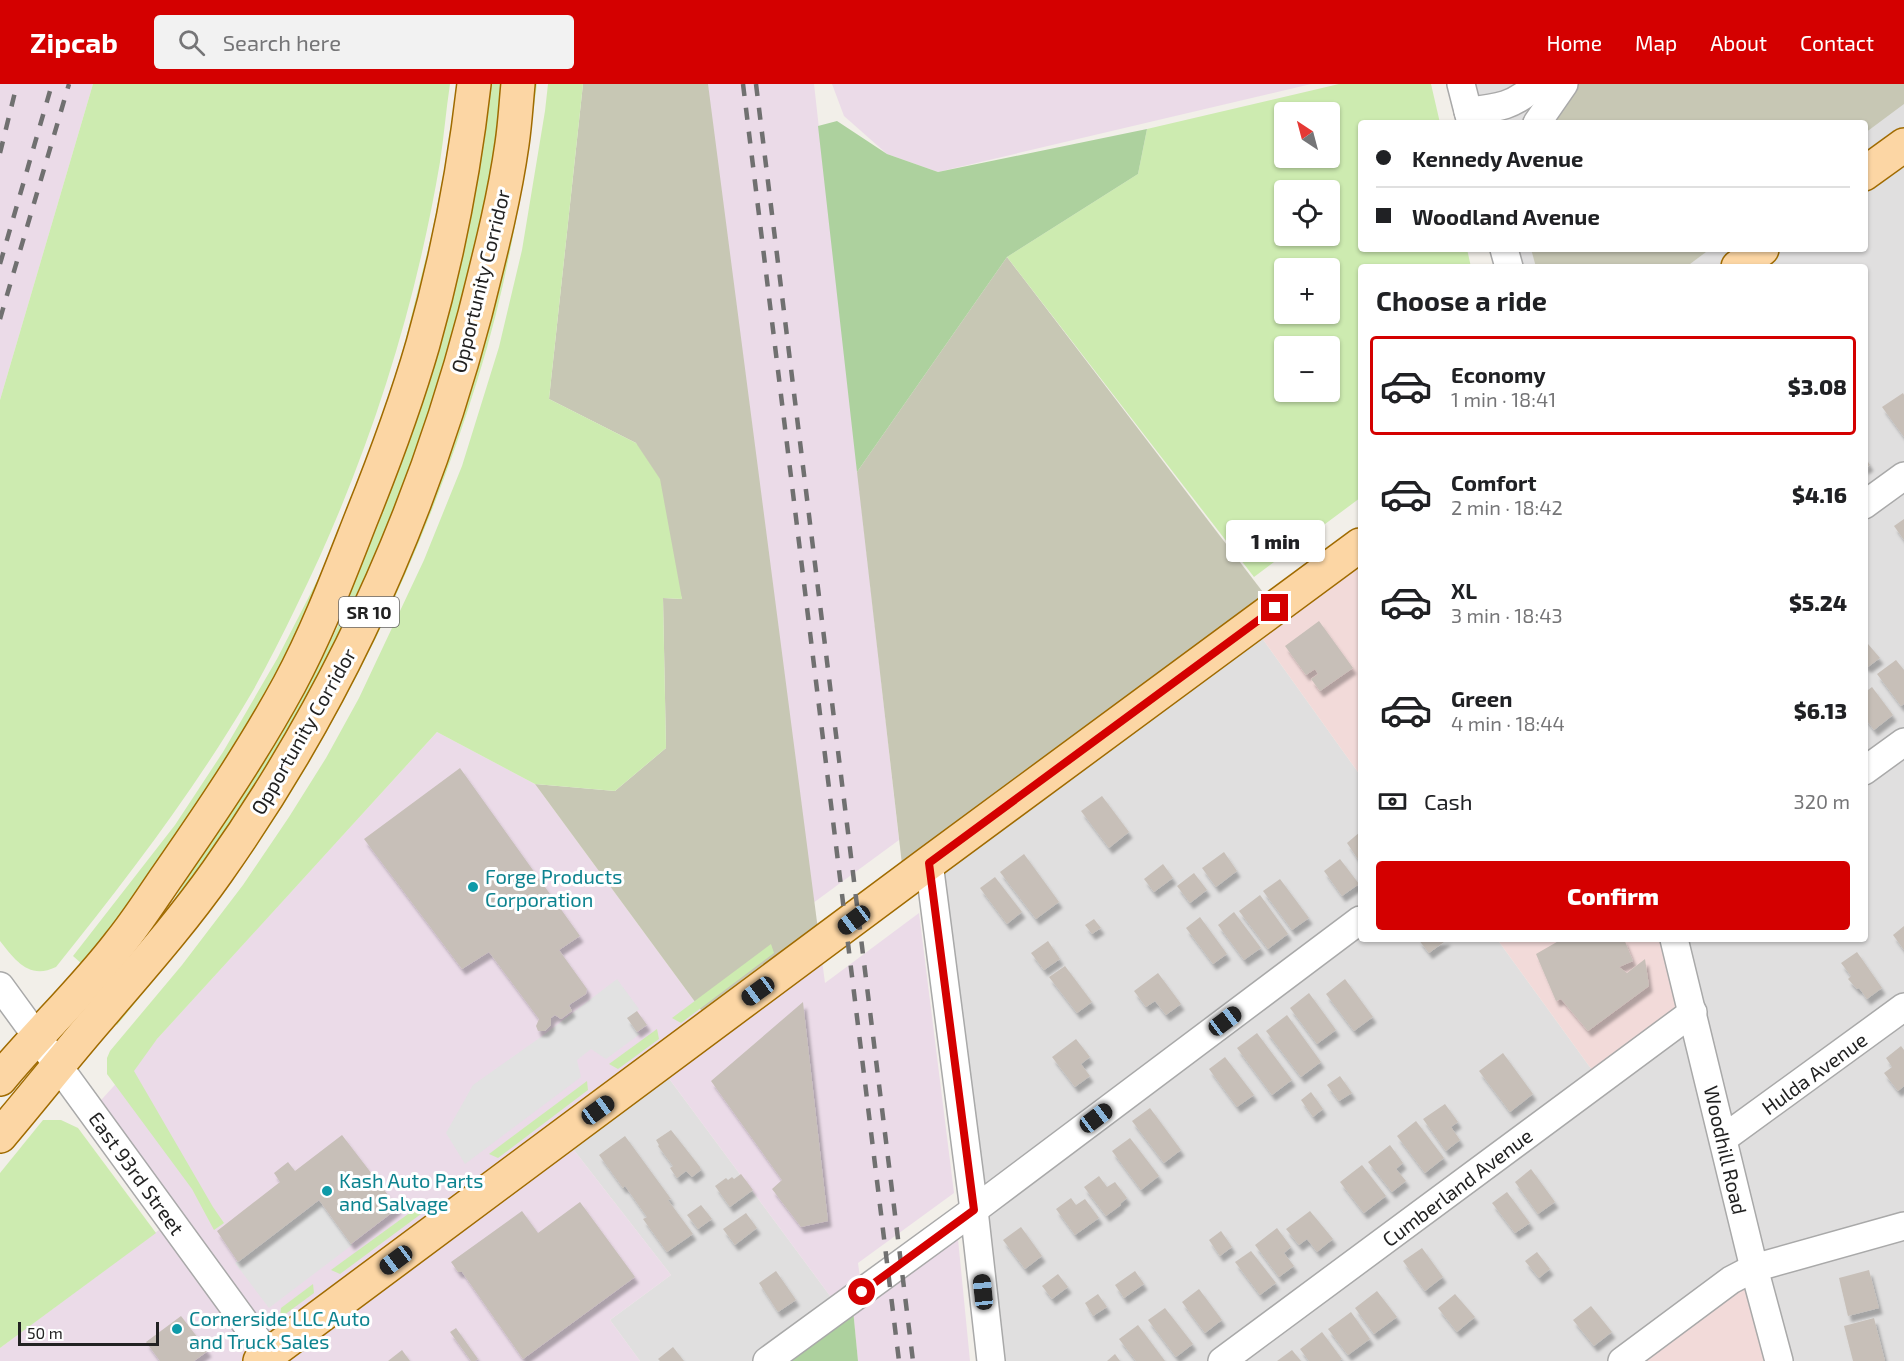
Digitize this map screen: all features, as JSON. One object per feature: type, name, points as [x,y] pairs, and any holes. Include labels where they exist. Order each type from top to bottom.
[{"type":"main road","name":"Opportunity Corridor","points":[[0,1079],[119,944],[194,838],[267,723],[290,683],[320,621],[388,451],[423,344],[450,236],[466,149],[474,84]]},
{"type":"main road","name":"Opportunity Corridor","points":[[0,1136],[174,930],[216,874],[308,731],[350,652],[387,571],[428,470],[459,373],[489,259],[512,144],[518,84]]},
{"type":"main road","points":[[1868,171],[1904,145]]},
{"type":"main road","points":[[1742,264],[1758,252]]},
{"type":"main road","points":[[267,1359],[929,863],[1358,546]]},
{"type":"street","points":[[1461,84],[1470,117],[1511,104],[1527,94],[1537,84]]},
{"type":"street","points":[[1539,120],[1564,84]]},
{"type":"street","points":[[1868,502],[1904,476]]},
{"type":"street","points":[[1868,768],[1904,742]]},
{"type":"street","points":[[929,863],[991,1361]]},
{"type":"street","points":[[767,1361],[974,1210],[1358,922]]},
{"type":"street","name":"Woodhill Road","points":[[1675,942],[1754,1268],[1779,1361]]},
{"type":"street","name":"East 93rd Street","points":[[0,986],[59,1065],[267,1359]]},
{"type":"street","name":"Hulda Avenue","points":[[1724,1138],[1904,1008]]},
{"type":"street","name":"Cumberland Avenue","points":[[1222,1361],[1693,1012]]},
{"type":"street","points":[[1622,1361],[1731,1280],[1754,1268],[1904,1226]]},
{"type":"shaded area","points":[[0,84],[93,84],[0,400]]},
{"type":"shaded area","points":[[583,84],[708,84],[820,945],[712,1025],[535,784],[615,791],[666,748],[663,598],[682,599],[636,443],[549,399]]},
{"type":"shaded area","points":[[705,84],[814,84],[899,840],[809,906]]},
{"type":"shaded area","points":[[832,84],[1311,84],[938,172],[887,154],[844,116]]},
{"type":"shaded area","points":[[1461,84],[1904,84],[1904,1361],[991,1361],[929,863],[1252,624],[1358,772],[1358,942],[1499,942],[1600,1081],[1672,942],[1868,942],[1868,264],[1508,264],[1505,252],[1868,252],[1868,120],[1470,120]]},
{"type":"shaded area","points":[[1579,84],[1904,84],[1904,104],[1868,131],[1868,120],[1551,120]]},
{"type":"shaded area","points":[[1532,252],[1706,252],[1690,264],[1535,264]]},
{"type":"shaded area","points":[[1007,257],[1275,608],[904,882],[857,472]]},
{"type":"shaded area","points":[[1358,546],[1358,772],[1252,624]]},
{"type":"shaded area","points":[[437,732],[535,784],[712,1025],[820,945],[825,983],[919,913],[954,1193],[858,1263],[862,1292],[859,1295],[958,1239],[970,1361],[858,1361],[852,1299],[839,1308],[659,1065],[563,1136],[671,1275],[610,1320],[640,1361],[0,1361],[0,1348],[171,1221],[92,1110]]},
{"type":"shaded area","points":[[1499,942],[1675,942],[1693,1012],[1600,1081]]},
{"type":"shaded area","points":[[617,979],[639,1009],[637,1011],[637,1032],[640,1034],[606,1059],[591,1049],[577,1060],[581,1077],[465,1164],[446,1133],[473,1085]]},
{"type":"shaded area","points":[[659,1065],[839,1308],[767,1361],[640,1361],[610,1320],[671,1275],[563,1136]]},
{"type":"shaded area","points":[[319,1200],[352,1245],[269,1308],[235,1263]]},
{"type":"shaded area","points":[[1754,1268],[1779,1361],[1622,1361]]},
{"type":"green space","points":[[93,84],[450,84],[440,162],[429,220],[401,334],[365,445],[321,554],[263,673],[183,800],[56,967],[38,971],[17,961],[0,941],[0,400]]},
{"type":"green space","points":[[457,84],[465,84],[427,300],[307,620],[239,745],[110,932],[82,964],[73,956],[175,825],[223,752],[277,659],[320,575],[375,438],[403,350],[432,233]]},
{"type":"green space","points":[[487,84],[508,84],[475,282],[372,583],[248,808],[162,919],[283,731],[347,607],[356,566]]},
{"type":"green space","points":[[530,84],[537,84],[521,195],[489,342],[458,440],[411,561],[355,679],[291,792],[223,893],[117,1025],[111,1021],[382,610]]},
{"type":"green space","points":[[548,84],[583,84],[549,399],[636,443],[660,479],[682,599],[663,598],[666,748],[615,791],[535,784],[437,732],[157,1039],[134,1071],[224,1223],[214,1230],[192,1189],[107,1074],[107,1058],[110,1051],[182,965],[243,885],[289,817],[326,758],[359,698],[424,560],[462,466],[499,347],[522,250]]},
{"type":"green space","points":[[1339,84],[1431,84],[1439,120],[1358,120],[1358,252],[1468,252],[1470,264],[1358,264],[1358,499],[1254,577],[1007,257],[1138,174],[1147,129]]},
{"type":"green space","points":[[837,121],[887,154],[938,172],[1147,129],[1138,174],[1007,257],[857,472],[818,126]]},
{"type":"green space","points":[[771,944],[774,953],[681,1023],[672,1018]]},
{"type":"green space","points":[[657,1029],[659,1039],[618,1069],[609,1064]]},
{"type":"green space","points":[[587,1081],[588,1090],[498,1158],[489,1154]]},
{"type":"green space","points":[[43,1120],[61,1120],[78,1128],[156,1233],[0,1348],[0,1173]]},
{"type":"green space","points":[[426,1201],[425,1211],[340,1274],[331,1270]]},
{"type":"green space","points":[[313,1284],[314,1293],[280,1318],[281,1308]]},
{"type":"green space","points":[[852,1299],[858,1361],[767,1361]]},
{"type":"building","points":[[1903,393],[1904,395],[1904,437],[1882,407]]},
{"type":"building","points":[[1904,519],[1904,540],[1894,526]]},
{"type":"building","points":[[1319,621],[1353,668],[1320,691],[1311,679],[1318,674],[1315,669],[1306,675],[1285,646]]},
{"type":"building","points":[[1868,644],[1880,658],[1868,667]]},
{"type":"building","points":[[1896,660],[1904,670],[1904,704],[1901,706],[1877,674]]},
{"type":"building","points":[[1872,687],[1893,715],[1874,730],[1868,722],[1868,690]]},
{"type":"building","name":"Forge Products Corporation","points":[[460,768],[580,936],[559,950],[587,989],[586,994],[569,1005],[572,1011],[561,1019],[555,1015],[551,1018],[551,1025],[545,1031],[538,1031],[536,1026],[539,1019],[489,952],[462,969],[364,839]]},
{"type":"building","points":[[1102,796],[1129,832],[1109,848],[1081,811]]},
{"type":"building","points":[[1358,834],[1358,859],[1347,843]]},
{"type":"building","points":[[1224,852],[1237,871],[1216,887],[1202,868]]},
{"type":"building","points":[[1024,854],[1059,902],[1036,919],[1000,872]]},
{"type":"building","points":[[1340,859],[1358,885],[1342,896],[1324,871]]},
{"type":"building","points":[[1163,864],[1173,878],[1154,892],[1144,879]]},
{"type":"building","points":[[1194,873],[1207,890],[1190,903],[1177,886]]},
{"type":"building","points":[[995,877],[1022,912],[1007,924],[980,888]]},
{"type":"building","points":[[1280,879],[1309,918],[1292,930],[1263,891]]},
{"type":"building","points":[[1260,895],[1288,934],[1268,949],[1239,911]]},
{"type":"building","points":[[1234,912],[1261,948],[1244,960],[1218,925]]},
{"type":"building","points":[[1200,917],[1227,954],[1213,964],[1186,928]]},
{"type":"building","points":[[1094,919],[1101,928],[1092,934],[1085,925]]},
{"type":"building","points":[[1904,926],[1904,950],[1893,935]]},
{"type":"building","points":[[1048,941],[1060,959],[1044,970],[1031,953]]},
{"type":"building","points":[[1420,942],[1444,942],[1429,953]]},
{"type":"building","points":[[1557,942],[1625,942],[1633,961],[1619,967],[1627,973],[1645,959],[1649,986],[1588,1031],[1561,999],[1556,1001],[1536,954]]},
{"type":"building","points":[[1857,952],[1882,988],[1867,999],[1848,979],[1851,976],[1841,963]]},
{"type":"building","points":[[1065,966],[1092,1002],[1077,1013],[1049,977]]},
{"type":"building","points":[[1158,973],[1181,1004],[1166,1015],[1155,1001],[1146,1007],[1134,991]]},
{"type":"building","points":[[1345,979],[1373,1017],[1354,1031],[1326,994]]},
{"type":"building","points":[[1309,993],[1336,1030],[1317,1044],[1290,1008]]},
{"type":"building","points":[[803,1002],[828,1221],[801,1227],[772,1189],[782,1180],[711,1081]]},
{"type":"building","points":[[637,1011],[647,1025],[637,1032],[627,1018]]},
{"type":"building","points":[[1287,1015],[1321,1062],[1301,1077],[1266,1031]]},
{"type":"building","points":[[1257,1033],[1292,1080],[1272,1095],[1237,1048]]},
{"type":"building","points":[[1076,1039],[1090,1057],[1081,1064],[1090,1076],[1075,1087],[1052,1057]]},
{"type":"building","points":[[1901,1046],[1904,1050],[1904,1086],[1898,1091],[1884,1073],[1892,1067],[1886,1058]]},
{"type":"building","points":[[1503,1053],[1533,1094],[1510,1112],[1479,1071]]},
{"type":"building","points":[[1225,1057],[1254,1095],[1237,1107],[1209,1069]]},
{"type":"building","points":[[1340,1076],[1352,1093],[1339,1101],[1327,1085]]},
{"type":"building","points":[[1311,1092],[1323,1109],[1313,1117],[1301,1100]]},
{"type":"building","points":[[1445,1104],[1458,1122],[1451,1127],[1460,1140],[1446,1151],[1423,1119]]},
{"type":"building","points":[[1150,1108],[1181,1150],[1164,1163],[1132,1121]]},
{"type":"building","points":[[1416,1121],[1444,1158],[1425,1173],[1397,1136]]},
{"type":"building","points":[[671,1130],[700,1167],[701,1170],[692,1177],[686,1171],[677,1178],[670,1168],[673,1166],[658,1146],[656,1140]]},
{"type":"building","name":"Kash Auto Parts and Salvage","points":[[342,1135],[398,1208],[351,1244],[319,1200],[238,1262],[217,1231],[280,1182],[274,1173],[288,1162],[295,1171]]},
{"type":"building","points":[[625,1136],[671,1199],[668,1200],[693,1234],[667,1252],[643,1219],[647,1217],[599,1155]]},
{"type":"building","points":[[1130,1138],[1159,1176],[1141,1190],[1112,1151]]},
{"type":"building","points":[[1390,1145],[1403,1163],[1396,1169],[1406,1181],[1392,1192],[1368,1162]]},
{"type":"building","points":[[1362,1165],[1386,1196],[1364,1213],[1340,1182]]},
{"type":"building","points":[[1531,1169],[1555,1202],[1538,1214],[1515,1182]]},
{"type":"building","points":[[741,1174],[753,1190],[730,1207],[715,1186],[726,1178],[734,1179]]},
{"type":"building","points":[[1099,1176],[1107,1187],[1115,1182],[1127,1198],[1106,1216],[1084,1187]]},
{"type":"building","points":[[1507,1192],[1530,1223],[1515,1233],[1492,1203]]},
{"type":"building","points":[[1071,1198],[1076,1205],[1085,1199],[1099,1218],[1075,1235],[1056,1209]]},
{"type":"building","points":[[580,1202],[635,1277],[523,1359],[462,1272],[458,1272],[451,1262],[522,1211],[538,1233]]},
{"type":"building","points":[[701,1205],[712,1219],[698,1229],[687,1215]]},
{"type":"building","points":[[1310,1211],[1333,1239],[1317,1252],[1307,1239],[1299,1245],[1286,1229]]},
{"type":"building","points":[[746,1213],[757,1228],[735,1245],[723,1229]]},
{"type":"building","points":[[1021,1227],[1042,1256],[1025,1269],[1003,1240]]},
{"type":"building","points":[[1277,1228],[1291,1247],[1284,1253],[1294,1266],[1279,1277],[1255,1245]]},
{"type":"building","points":[[1221,1231],[1232,1247],[1220,1256],[1209,1240]]},
{"type":"building","points":[[1422,1248],[1443,1277],[1425,1291],[1403,1261]]},
{"type":"building","points":[[1251,1251],[1276,1283],[1260,1295],[1235,1262]]},
{"type":"building","points":[[1537,1252],[1550,1269],[1539,1278],[1525,1261]]},
{"type":"building","points":[[1869,1270],[1879,1308],[1848,1316],[1839,1278]]},
{"type":"building","points":[[776,1271],[796,1300],[778,1312],[759,1283]]},
{"type":"building","points":[[1135,1271],[1144,1284],[1124,1298],[1115,1285]]},
{"type":"building","points":[[1058,1274],[1068,1287],[1052,1299],[1042,1286]]},
{"type":"building","points":[[1199,1289],[1222,1320],[1205,1333],[1182,1302]]},
{"type":"building","points":[[1377,1291],[1397,1317],[1374,1334],[1355,1308]]},
{"type":"building","points":[[1098,1294],[1107,1307],[1093,1316],[1085,1303]]},
{"type":"building","points":[[1455,1294],[1475,1317],[1457,1332],[1438,1308]]},
{"type":"building","points":[[1591,1306],[1612,1332],[1594,1346],[1573,1320]]},
{"type":"building","points":[[1165,1308],[1193,1344],[1176,1357],[1148,1320]]},
{"type":"building","points":[[1351,1312],[1370,1339],[1348,1355],[1328,1329]]},
{"type":"building","name":"Cornerside LLC Auto and Truck Sales","points":[[181,1316],[208,1351],[194,1361],[160,1361],[146,1342]]},
{"type":"building","points":[[1874,1318],[1885,1361],[1853,1361],[1844,1326]]},
{"type":"building","points":[[1138,1325],[1165,1361],[1136,1361],[1119,1339]]},
{"type":"building","points":[[456,1328],[478,1359],[475,1361],[471,1361],[450,1332]]},
{"type":"building","points":[[1322,1332],[1342,1359],[1339,1361],[1309,1361],[1300,1349]]},
{"type":"building","points":[[673,1347],[684,1361],[660,1361],[658,1359]]},
{"type":"building","points":[[402,1350],[410,1361],[388,1361]]},
{"type":"building","points":[[1292,1350],[1301,1361],[1277,1361]]},
{"type":"building","points":[[1115,1354],[1120,1361],[1107,1361]]},
{"type":"railway","points":[[0,153],[17,84]]},
{"type":"railway","points":[[0,264],[52,84]]},
{"type":"railway","points":[[0,319],[69,84]]},
{"type":"railway","points":[[743,84],[899,1361]]},
{"type":"railway","points":[[756,84],[913,1361]]},
{"type":"place","name":"Forge Products Corporation","points":[[473,887]]},
{"type":"place","name":"Kash Auto Parts and Salvage","points":[[327,1191]]},
{"type":"place","name":"Cornerside LLC Auto and Truck Sales","points":[[177,1329]]},
{"type":"route","points":[[862,1292],[974,1210],[929,863],[1275,608]]}]
